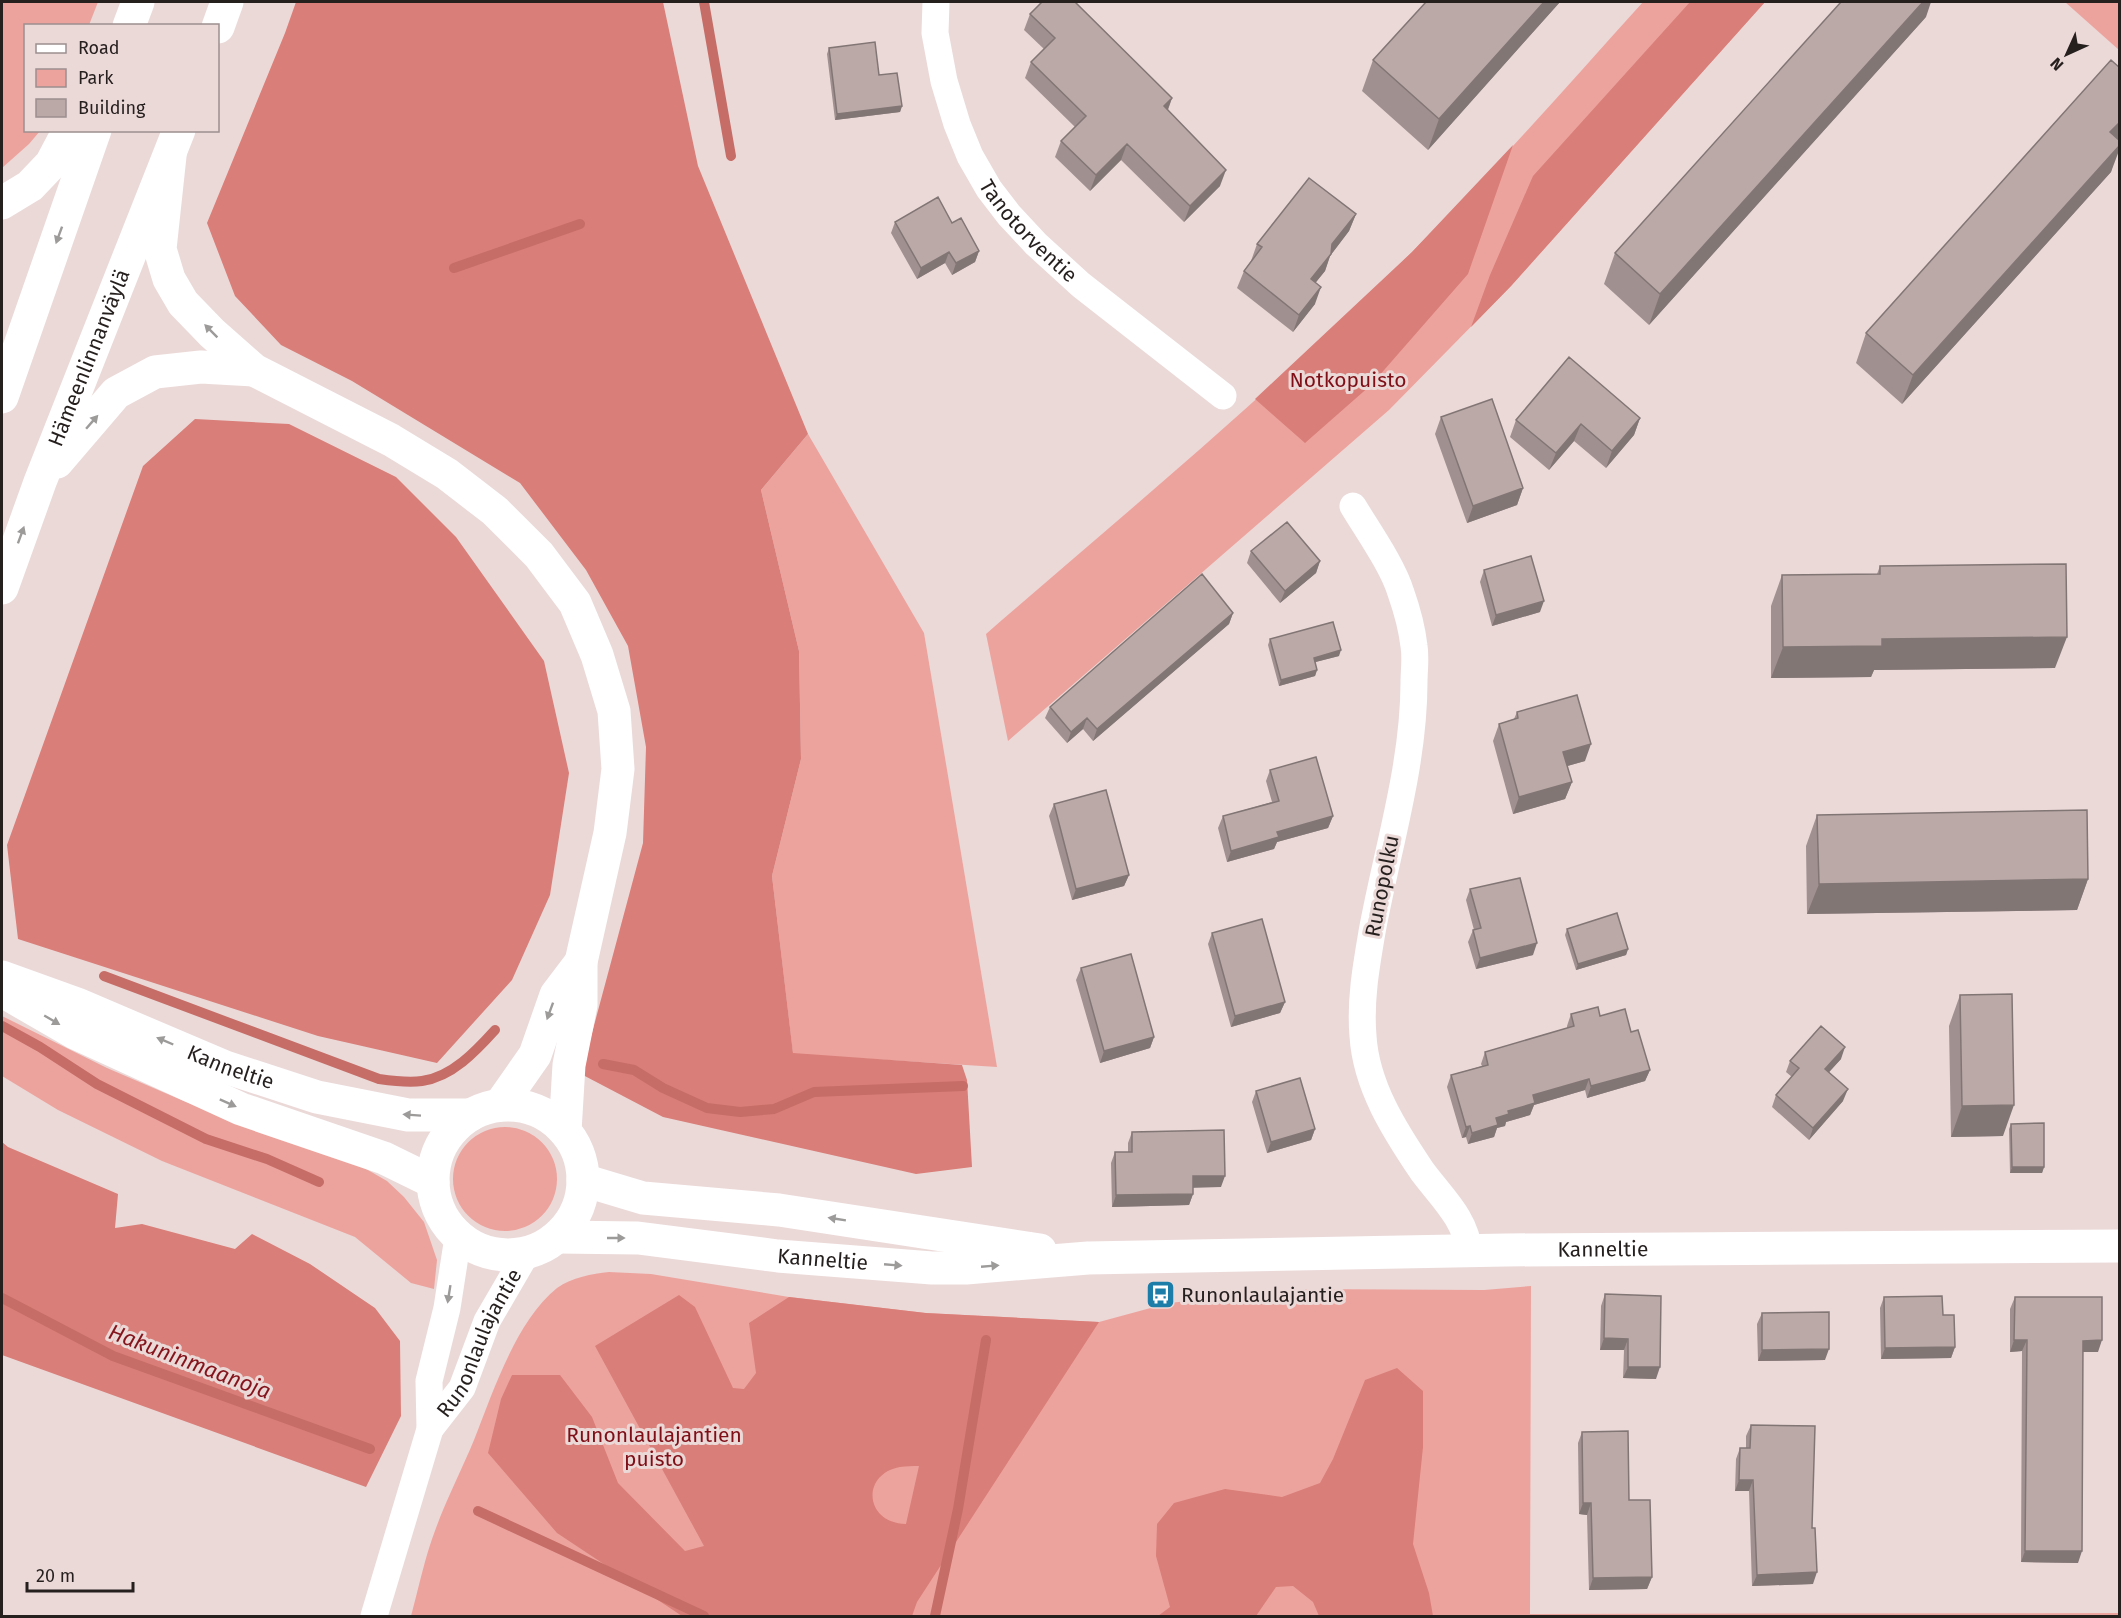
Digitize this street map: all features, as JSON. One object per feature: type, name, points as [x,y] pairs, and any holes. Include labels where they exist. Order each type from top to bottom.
[{"type":"main road","points":[[219,24],[227,2]]},
{"type":"main road","points":[[2,203],[30,186],[51,164],[68,132]]},
{"type":"main road","points":[[2,397],[94,132]]},
{"type":"main road","points":[[175,143],[160,249],[169,279],[191,310],[254,370],[391,440],[447,474],[495,511],[539,555],[574,603],[597,656],[614,711],[618,769],[610,833],[581,962],[581,1005],[569,1065],[565,1131]]},
{"type":"main road","name":"Hämeenlinnanväylä","points":[[2,588],[40,482],[175,143]]},
{"type":"main road","points":[[40,482],[116,393],[155,372],[201,367],[254,370]]},
{"type":"main road","points":[[485,1110],[518,1106],[536,1110],[552,1119],[565,1131],[575,1146],[581,1162],[582,1196],[576,1212],[557,1237],[543,1247],[526,1254],[508,1256],[490,1253],[473,1247],[458,1237],[447,1225],[435,1197],[433,1182],[435,1162],[442,1143],[455,1127],[485,1110],[534,1055],[556,995],[581,962]]},
{"type":"main road","name":"Kanneltie","points":[[2,977],[77,1004],[225,1067],[317,1097],[408,1115],[485,1110]]},
{"type":"main road","name":"Kanneltie","points":[[2,990],[75,1034],[241,1108],[384,1158],[433,1182]]},
{"type":"main road","name":"Kanneltie","points":[[583,1180],[643,1198],[779,1210],[1088,1258]]},
{"type":"main road","name":"Kanneltie","points":[[557,1237],[638,1238],[778,1256],[966,1269],[1088,1258],[2120,1246]]},
{"type":"street","name":"Tanotorventie","points":[[936,2],[935,33],[944,81],[957,124],[970,156],[989,189],[1022,230],[1081,285],[1223,396]]},
{"type":"street","name":"Runopolku","points":[[1353,506],[1401,591],[1414,647],[1414,710],[1404,778],[1381,882],[1365,976],[1363,1037],[1367,1064],[1378,1097],[1396,1131],[1423,1172],[1460,1219],[1467,1237],[1469,1252]]},
{"type":"street","name":"Runonlaulajantie","points":[[374,1617],[430,1429],[429,1380],[447,1308],[458,1237]]},
{"type":"street","name":"Runonlaulajantie","points":[[430,1429],[462,1388],[487,1321],[526,1254]]},
{"type":"green space","points":[[2,2],[98,2],[89,24],[24,24],[24,132],[39,132],[2,168]]},
{"type":"green space","points":[[296,2],[663,2],[698,166],[808,434],[761,490],[799,651],[801,759],[772,876],[793,1053],[962,1065],[967,1080],[972,1167],[916,1174],[663,1117],[581,1074],[643,843],[646,747],[628,646],[586,570],[520,483],[352,381],[281,345],[235,296],[207,223]]},
{"type":"green space","name":"Notkopuisto","points":[[1643,2],[1765,2],[1511,286],[1389,410],[1008,741],[986,634],[1203,447],[1362,301],[1472,190]]},
{"type":"green space","points":[[1690,2],[1765,2],[1511,286],[1471,327],[1490,275],[1533,176]]},
{"type":"green space","points":[[2065,2],[2119,2],[2119,50]]},
{"type":"green space","points":[[1513,145],[1468,274],[1371,385],[1305,443],[1255,399],[1412,252]]},
{"type":"green space","points":[[195,419],[289,424],[396,477],[456,537],[544,661],[569,773],[550,895],[512,980],[437,1063],[318,1036],[18,939],[7,845],[143,466]]},
{"type":"green space","points":[[808,434],[924,633],[997,1067],[793,1054],[772,876],[801,759],[799,651],[761,490]]},
{"type":"green space","points":[[2,1016],[107,1068],[186,1102],[354,1162],[387,1181],[404,1197],[424,1222],[437,1260],[434,1289],[411,1283],[355,1237],[162,1161],[58,1110],[2,1076]]},
{"type":"green space","points":[[505,1127],[525,1131],[542,1142],[553,1159],[557,1179],[553,1199],[542,1216],[525,1227],[505,1231],[485,1227],[468,1216],[457,1199],[453,1179],[457,1159],[468,1142],[485,1131]]},
{"type":"green space","points":[[2,1142],[8,1147],[118,1194],[115,1228],[142,1224],[235,1249],[252,1234],[310,1264],[375,1308],[400,1341],[401,1416],[366,1487],[2,1355]]},
{"type":"green space","name":"Runonlaulajantien puisto","points":[[609,1272],[651,1274],[789,1297],[925,1313],[1099,1322],[1169,1303],[1304,1289],[1484,1290],[1531,1286],[1530,1614],[2120,1613],[2119,1616],[411,1616],[440,1517],[507,1358],[518,1338],[542,1302],[557,1288],[589,1275]]},
{"type":"green space","points":[[679,1295],[695,1307],[733,1388],[744,1389],[756,1373],[749,1323],[789,1297],[926,1313],[1099,1322],[917,1602],[912,1616],[682,1616],[557,1533],[488,1453],[501,1399],[512,1375],[560,1375],[592,1417],[618,1483],[685,1551],[704,1546],[595,1346]],"holes":[[[919,1466],[906,1524],[892,1522],[882,1516],[875,1507],[874,1488],[887,1471],[900,1467]]]},
{"type":"green space","points":[[1397,1368],[1423,1391],[1423,1447],[1413,1544],[1429,1593],[1433,1616],[1319,1616],[1313,1602],[1293,1586],[1276,1587],[1256,1616],[1158,1616],[1170,1607],[1156,1556],[1157,1524],[1174,1503],[1225,1489],[1282,1497],[1320,1483],[1333,1459],[1365,1380]]},
{"type":"building","points":[[1042,2],[1075,2],[1172,98],[1164,106],[1226,170],[1190,206],[1127,144],[1096,175],[1061,141],[1086,116],[1031,62],[1055,38],[1030,14]]},
{"type":"building","points":[[1426,2],[1544,2],[1439,119],[1373,60]]},
{"type":"building","points":[[1841,2],[1923,2],[1660,294],[1615,253]]},
{"type":"building","points":[[875,42],[879,75],[897,73],[902,106],[837,114],[829,48]]},
{"type":"building","points":[[2111,60],[2120,68],[2120,122],[2110,132],[2120,141],[2120,145],[1913,375],[1866,333]]},
{"type":"building","points":[[1309,178],[1356,214],[1332,244],[1331,254],[1311,279],[1321,287],[1299,315],[1244,271],[1262,247],[1257,244]]},
{"type":"building","points":[[938,197],[952,223],[961,218],[979,251],[956,263],[949,252],[921,268],[895,222]]},
{"type":"building","points":[[1569,357],[1640,418],[1612,451],[1581,424],[1556,453],[1516,420]]},
{"type":"building","points":[[1492,399],[1523,488],[1473,506],[1441,417]]},
{"type":"building","points":[[1287,522],[1320,561],[1285,591],[1251,551]]},
{"type":"building","points":[[1531,556],[1544,601],[1496,615],[1484,570]]},
{"type":"building","points":[[2066,564],[2067,637],[1882,639],[1882,646],[1783,647],[1782,575],[1880,574],[1880,566]]},
{"type":"building","points":[[1202,574],[1233,613],[1097,729],[1087,718],[1071,732],[1050,707]]},
{"type":"building","points":[[1333,622],[1341,650],[1314,658],[1317,670],[1281,680],[1270,639]]},
{"type":"building","points":[[1577,695],[1591,744],[1563,752],[1572,782],[1519,797],[1499,724],[1518,718],[1517,712]]},
{"type":"building","points":[[1316,757],[1333,816],[1277,832],[1279,837],[1231,851],[1223,816],[1279,801],[1270,770]]},
{"type":"building","points":[[1106,790],[1129,875],[1076,889],[1054,804]]},
{"type":"building","points":[[2087,810],[2088,879],[1819,884],[1817,815]]},
{"type":"building","points":[[1520,878],[1537,943],[1480,958],[1473,930],[1481,928],[1470,889]]},
{"type":"building","points":[[1617,913],[1628,949],[1578,964],[1567,929]]},
{"type":"building","points":[[1262,919],[1285,1002],[1235,1016],[1212,933]]},
{"type":"building","points":[[1131,954],[1154,1037],[1104,1051],[1081,968]]},
{"type":"building","points":[[2012,994],[2014,1105],[1962,1106],[1960,995]]},
{"type":"building","points":[[1598,1007],[1600,1016],[1625,1009],[1631,1032],[1638,1030],[1650,1070],[1591,1086],[1589,1079],[1533,1095],[1535,1103],[1508,1111],[1509,1114],[1496,1118],[1498,1125],[1472,1133],[1470,1126],[1466,1127],[1451,1075],[1488,1065],[1485,1052],[1574,1026],[1571,1014]]},
{"type":"building","points":[[1821,1026],[1845,1047],[1825,1069],[1848,1089],[1813,1128],[1776,1095],[1799,1068],[1790,1061]]},
{"type":"building","points":[[1300,1078],[1315,1129],[1271,1142],[1256,1091]]},
{"type":"building","points":[[2044,1123],[2044,1167],[2012,1167],[2011,1124]]},
{"type":"building","points":[[1224,1130],[1225,1176],[1193,1176],[1193,1194],[1116,1195],[1115,1152],[1132,1152],[1132,1132]]},
{"type":"building","points":[[1605,1294],[1661,1296],[1660,1367],[1628,1367],[1628,1339],[1604,1338]]},
{"type":"building","points":[[1942,1296],[1943,1315],[1954,1315],[1955,1347],[1885,1348],[1884,1297]]},
{"type":"building","points":[[2015,1297],[2102,1297],[2102,1340],[2083,1341],[2082,1551],[2025,1551],[2027,1340],[2014,1340]]},
{"type":"building","points":[[1829,1312],[1829,1349],[1762,1350],[1762,1313]]},
{"type":"building","points":[[1751,1425],[1815,1426],[1812,1528],[1815,1528],[1817,1572],[1757,1575],[1753,1480],[1739,1480],[1740,1448],[1750,1448]]},
{"type":"building","points":[[1628,1431],[1629,1500],[1650,1500],[1652,1577],[1593,1578],[1591,1503],[1583,1503],[1582,1432]]},
{"type":"waterway","points":[[704,2],[731,156]]},
{"type":"waterway","points":[[454,268],[580,224]]},
{"type":"waterway","points":[[104,976],[384,1080],[417,1082],[433,1079],[463,1062],[495,1030]]},
{"type":"waterway","points":[[2,1026],[40,1047],[97,1084],[206,1139],[267,1159],[319,1182]]},
{"type":"waterway","points":[[603,1064],[634,1070],[663,1088],[707,1108],[740,1112],[774,1109],[814,1092],[963,1086]]},
{"type":"waterway","name":"Hakuninmaanoja","points":[[2,1298],[113,1356],[370,1449]]},
{"type":"waterway","points":[[935,1616],[958,1509],[986,1340]]},
{"type":"waterway","name":"Hakuninmaanoja","points":[[478,1511],[704,1616]]},
{"type":"place","name":"Runonlaulajantie","points":[[1160,1295]]}]
